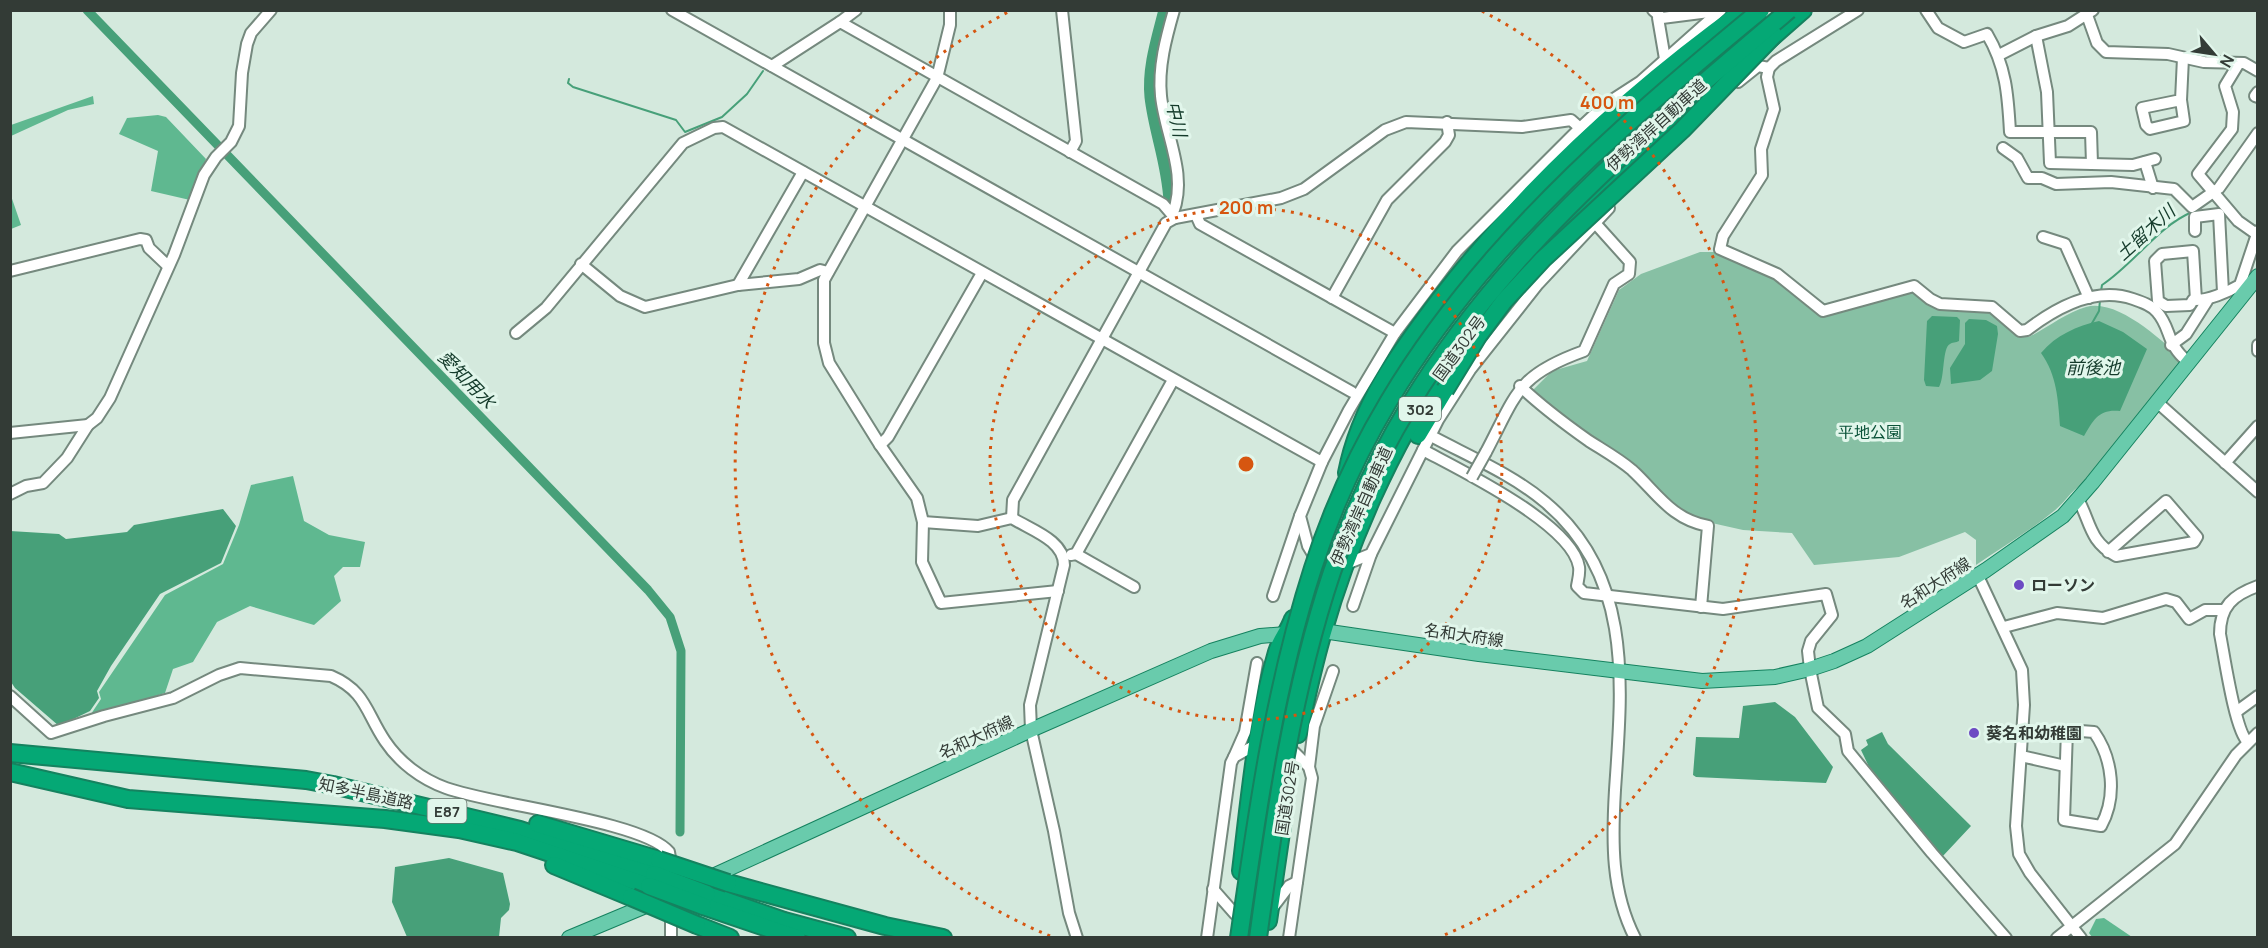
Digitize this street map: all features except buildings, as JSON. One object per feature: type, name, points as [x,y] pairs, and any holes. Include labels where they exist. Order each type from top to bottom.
[{"type":"highway","points":[[1347,473],[1353,443],[1363,416],[1386,375],[1410,337],[1469,262],[1592,131],[1644,87],[1744,10]]},
{"type":"highway","name":"国道302号","points":[[1232,938],[1257,744],[1267,690],[1278,648],[1288,634],[1314,556],[1347,473],[1410,364],[1464,286],[1602,143],[1754,10]]},
{"type":"highway","name":"伊勢湾岸自動車道","points":[[1239,938],[1270,732],[1298,616],[1333,513],[1379,419],[1434,331],[1464,290],[1513,235],[1619,131],[1708,52],[1761,10]]},
{"type":"highway","name":"伊勢湾岸自動車道","points":[[1258,938],[1289,732],[1317,623],[1352,520],[1396,428],[1457,333],[1542,232],[1694,89],[1790,10]]},
{"type":"highway","points":[[1377,488],[1410,448],[1478,336],[1504,301],[1535,268],[1682,130],[1797,10]]},
{"type":"highway","name":"国道302号","points":[[1265,938],[1294,752],[1323,631],[1346,564],[1377,488],[1435,381],[1471,329],[1515,278],[1623,167],[1803,10]]},
{"type":"highway","name":"知多半島道路","points":[[10,753],[306,780],[422,805],[470,808],[606,842],[654,873],[705,900],[797,938]]},
{"type":"highway","name":"知多半島道路","points":[[10,772],[128,799],[434,825],[654,873]]},
{"type":"highway","points":[[434,825],[575,873],[730,938]]},
{"type":"highway","points":[[654,873],[728,883],[885,926],[943,938]]},
{"type":"highway","name":"知多半島道路","points":[[705,900],[847,938]]},
{"type":"main road","name":"名和大府線","points":[[570,938],[671,895],[1031,730],[1236,641],[1323,631],[1479,654],[1679,679],[1728,681],[1775,677],[1834,661],[1867,646],[2063,516],[2258,276]]},
{"type":"street","points":[[10,494],[26,486],[43,483],[67,458],[87,425],[98,418],[110,398],[168,266],[204,176],[216,157],[231,142],[239,126],[242,73],[247,44],[252,33],[271,10]]},
{"type":"street","points":[[672,10],[1352,392]]},
{"type":"street","points":[[772,66],[856,10]]},
{"type":"street","points":[[950,10],[950,25],[937,78],[824,280],[825,351],[838,380],[879,445],[910,484],[917,498],[923,522],[922,562],[940,603],[1058,591]]},
{"type":"street","points":[[1062,10],[1076,141],[1070,152]]},
{"type":"street","points":[[1012,518],[1012,500],[1162,227],[1174,216],[1178,201],[1178,175],[1160,85],[1164,50],[1174,10]]},
{"type":"street","points":[[1839,23],[1840,10]]},
{"type":"street","points":[[1858,10],[1776,61],[1769,68],[1767,77],[1774,110],[1761,149],[1762,175],[1723,236],[1720,249],[1777,274],[1822,311],[1914,286],[1930,299],[1941,304],[1992,307],[2020,331],[2068,305],[2097,295],[2120,295],[2154,308],[2163,321],[2171,345],[2188,363]]},
{"type":"street","points":[[1926,10],[1938,28],[1964,42],[1987,34],[1999,54],[2008,85],[2010,132],[2091,132],[2092,164]]},
{"type":"street","points":[[1665,59],[1656,14],[1713,13]]},
{"type":"street","points":[[1273,596],[1300,516],[1323,462],[1349,410],[1395,333],[1457,251],[1580,128],[1606,105],[1640,82],[1713,13]]},
{"type":"street","points":[[1999,54],[2036,36],[2068,26],[2090,13],[2097,43],[2106,52],[2183,57],[2204,62],[2239,63],[2258,71]]},
{"type":"street","points":[[840,22],[1163,204],[1174,216]]},
{"type":"street","points":[[2036,36],[2047,92],[2050,163],[2133,165],[2150,160],[2153,188]]},
{"type":"street","points":[[2181,100],[2183,57]]},
{"type":"street","points":[[2171,345],[2186,334],[2201,301],[2193,251],[2162,254],[2155,261],[2158,301],[2166,306],[2190,305],[2201,301],[2217,293],[2240,285],[2256,232],[2238,220],[2216,191],[2198,174],[2232,129],[2233,112],[2225,86],[2239,63]]},
{"type":"street","points":[[1353,606],[1371,554],[1444,410],[1504,325],[1595,223],[1710,110],[1715,100],[1758,66],[1769,68]]},
{"type":"street","points":[[2258,92],[2255,96],[2258,97]]},
{"type":"street","points":[[1174,216],[1196,215],[1281,198],[1304,189],[1385,130],[1406,122],[1522,127],[1571,120],[1580,128]]},
{"type":"street","points":[[1332,298],[1386,200],[1445,142],[1449,135],[1447,122]]},
{"type":"street","points":[[516,333],[546,308],[683,143],[714,128],[723,127],[1323,462]]},
{"type":"street","points":[[2003,148],[2017,158],[2028,178],[2042,178],[2056,184],[2111,182],[2174,189],[2192,207],[2216,191],[2258,133]]},
{"type":"street","points":[[738,285],[803,172]]},
{"type":"street","points":[[2195,231],[2195,217],[2219,214],[2223,292]]},
{"type":"street","points":[[1196,215],[1200,224],[1395,333]]},
{"type":"street","points":[[1472,477],[1521,386],[1550,363],[1584,351],[1614,284],[1629,274],[1630,262],[1595,223]]},
{"type":"street","points":[[2043,237],[2065,244],[2097,295]]},
{"type":"street","points":[[10,271],[140,239],[146,240],[149,248],[168,266]]},
{"type":"street","points":[[581,264],[620,296],[645,307],[738,285],[800,279],[820,270],[828,272]]},
{"type":"street","points":[[879,445],[888,437],[982,273]]},
{"type":"street","points":[[2258,345],[2258,351]]},
{"type":"street","points":[[1076,554],[1173,380]]},
{"type":"street","points":[[1521,386],[1547,411],[1631,469],[1653,494],[1671,508],[1692,523],[1708,526],[1701,607]]},
{"type":"street","points":[[2157,402],[2258,492]]},
{"type":"street","points":[[10,433],[87,425]]},
{"type":"street","points":[[2225,463],[2258,426]]},
{"type":"street","points":[[1435,438],[1524,486],[1551,507],[1584,543],[1609,597],[1621,670],[1613,857],[1624,913],[1635,938]]},
{"type":"street","points":[[1423,450],[1526,508],[1553,531],[1578,565],[1577,586],[1581,591],[1609,597],[1723,609],[1826,594],[1832,615],[1811,641],[1808,651],[1818,708],[1845,734],[1848,751],[2006,938]]},
{"type":"street","points":[[2078,499],[2089,529],[2108,552],[2116,556],[2194,542],[2197,537],[2166,501],[2108,552]]},
{"type":"street","points":[[1300,516],[1308,546],[1314,556]]},
{"type":"street","points":[[923,522],[978,526],[1012,518],[1058,545],[1064,555],[1058,591],[1030,705],[1031,730],[1069,913],[1077,938]]},
{"type":"street","points":[[1064,555],[1076,554],[1134,587]]},
{"type":"street","points":[[1346,564],[1371,554]]},
{"type":"street","points":[[1977,574],[2004,627],[2022,670],[2024,705],[2016,826],[2019,854],[2030,873],[2081,938]]},
{"type":"street","points":[[2248,742],[2241,735],[2220,634],[2223,610],[2234,597],[2258,586]]},
{"type":"street","points":[[2004,627],[2057,613],[2103,618],[2166,599],[2176,602],[2188,619],[2205,610],[2223,610]]},
{"type":"street","points":[[1207,938],[1232,763],[1245,732],[1257,663]]},
{"type":"street","points":[[10,696],[51,733],[173,698],[219,675],[240,668],[331,676],[344,681],[358,694],[395,754],[427,779],[446,788],[477,797],[594,822],[662,843],[672,861],[671,938]]},
{"type":"street","points":[[1289,938],[1312,778],[1309,767],[1314,726],[1333,671]]},
{"type":"street","points":[[2236,712],[2258,696]]},
{"type":"street","points":[[2067,730],[2094,732],[2102,743],[2112,783],[2109,812],[2101,826],[2064,820],[2067,775],[2065,766],[2067,730]]},
{"type":"street","points":[[2057,938],[2175,844],[2248,742],[2258,733]]},
{"type":"street","points":[[1234,758],[1257,744]]},
{"type":"street","points":[[1294,752],[1309,767]]},
{"type":"street","points":[[2021,756],[2065,766]]},
{"type":"street","points":[[1270,911],[1289,886],[1297,882]]},
{"type":"street","points":[[1214,889],[1235,914]]},
{"type":"green space","name":"平地公園","points":[[1700,252],[1723,252],[1761,265],[1834,309],[1896,290],[1918,291],[1941,301],[1987,307],[2029,337],[2072,313],[2086,307],[2099,306],[2126,315],[2185,361],[2089,481],[2074,490],[2059,507],[2045,518],[1976,565],[1976,540],[1965,532],[1899,557],[1814,565],[1792,533],[1743,530],[1694,519],[1654,488],[1638,466],[1589,437],[1531,392],[1552,371],[1587,361],[1619,290],[1641,274]]},
{"type":"shaded area","points":[[93,96],[94,104],[68,110],[11,136],[11,125]]},
{"type":"shaded area","points":[[158,115],[166,117],[206,159],[190,200],[151,191],[158,151],[119,134],[127,118]]},
{"type":"shaded area","points":[[10,193],[21,225],[11,229],[10,229]]},
{"type":"shaded area","points":[[293,476],[304,521],[329,535],[365,542],[360,567],[343,567],[334,576],[341,601],[314,625],[250,606],[217,622],[193,662],[173,669],[165,693],[89,717],[101,699],[99,692],[165,595],[223,564],[239,525],[251,485]]},
{"type":"shaded area","points":[[2104,918],[2132,937],[2092,937],[2089,933],[2096,919]]},
{"type":"water","points":[[1932,316],[1957,317],[1960,320],[1959,341],[1947,347],[1939,387],[1926,386],[1924,380],[1927,321]]},
{"type":"water","points":[[1969,319],[1986,320],[1997,326],[1998,334],[1992,371],[1980,380],[1951,384],[1950,368],[1965,344],[1965,323]]},
{"type":"water","name":"前後池","points":[[2099,321],[2123,332],[2147,349],[2120,411],[2107,412],[2098,416],[2084,436],[2060,426],[2054,379],[2041,353],[2067,332]]},
{"type":"water","points":[[223,509],[236,526],[221,563],[160,594],[111,666],[97,691],[99,698],[90,711],[59,726],[15,688],[11,682],[10,531],[59,534],[66,539],[127,532],[134,525]]},
{"type":"water","points":[[1775,702],[1795,717],[1833,767],[1826,783],[1696,777],[1693,775],[1696,737],[1739,738],[1743,706]]},
{"type":"water","points":[[1882,732],[1888,744],[1971,826],[1942,857],[1871,771],[1861,750],[1868,745],[1866,740]]},
{"type":"water","points":[[449,858],[503,873],[510,904],[509,910],[501,918],[499,937],[407,937],[392,902],[395,867]]},
{"type":"waterway","name":"愛知用水","points":[[87,10],[648,590],[670,617],[681,651],[680,832]]},
{"type":"waterway","name":"中川","points":[[1166,10],[1155,53],[1151,86],[1168,173],[1171,201]]},
{"type":"waterway","points":[[787,63],[825,38]]},
{"type":"waterway","points":[[569,79],[568,83],[573,87],[676,120],[685,132],[722,117],[747,94],[763,71]]},
{"type":"waterway","name":"土留木川","points":[[2101,291],[2102,285],[2157,236],[2192,212]]},
{"type":"waterway","name":"土留木川","points":[[2091,325],[2099,311],[2100,300]]},
{"type":"place","name":"ローソン","points":[[2019,585]]},
{"type":"place","name":"葵名和幼稚園","points":[[1974,733]]}]
